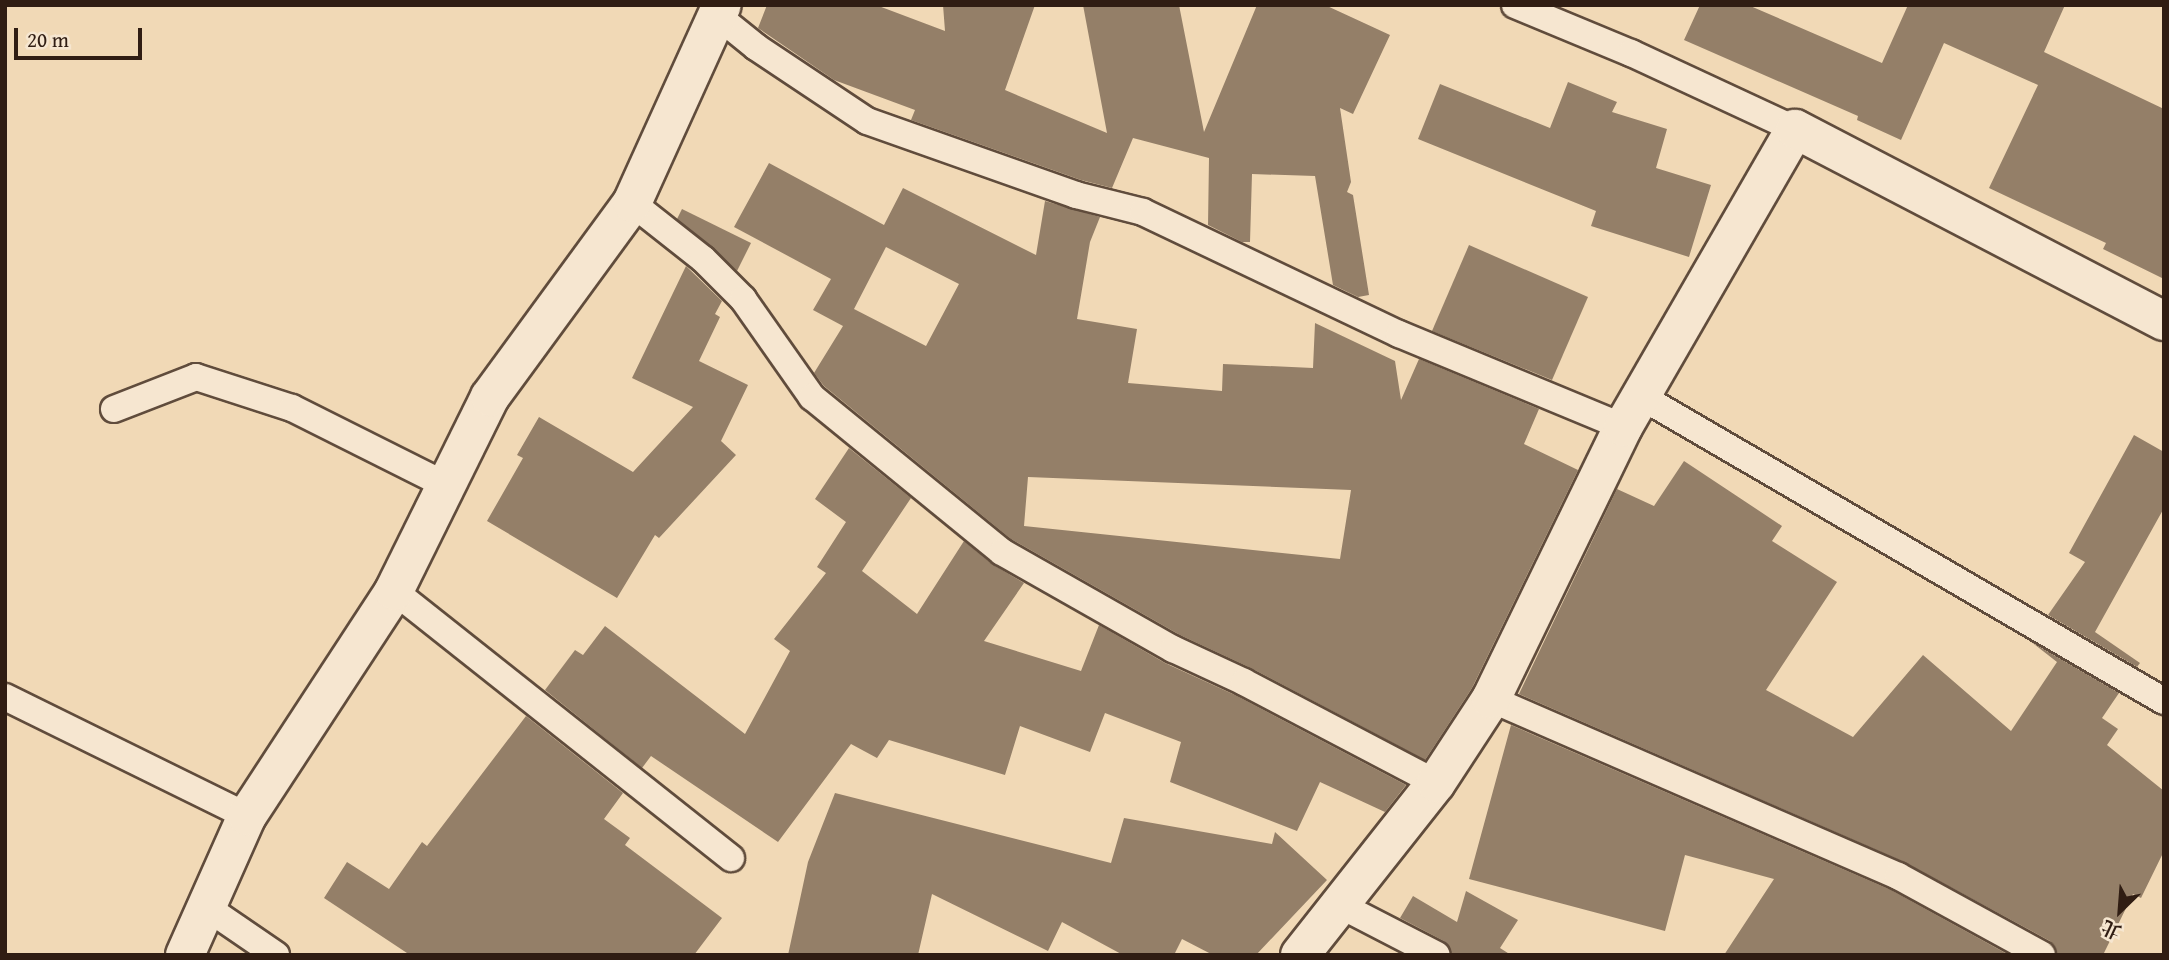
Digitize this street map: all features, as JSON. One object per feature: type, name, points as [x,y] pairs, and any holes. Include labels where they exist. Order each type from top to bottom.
[{"type":"street","points":[[185,955],[247,816],[394,590],[490,397],[632,202],[720,11]]},
{"type":"street","points":[[1300,955],[1436,783],[1491,699],[1633,412],[1795,129],[2164,321]]},
{"type":"lane","points":[[1515,5],[1631,53],[1795,129]]},
{"type":"lane","points":[[720,11],[756,47],[867,121],[1076,195],[1143,212],[1399,334],[1633,412],[2164,701]]},
{"type":"lane","points":[[632,202],[703,259],[743,299],[812,397],[1002,552],[1173,649],[1244,682],[1436,783]]},
{"type":"lane","points":[[114,409],[196,377],[292,408],[446,485]]},
{"type":"lane","points":[[394,590],[731,858]]},
{"type":"lane","points":[[5,697],[247,816]]},
{"type":"lane","points":[[1491,699],[1898,876],[2042,955]]},
{"type":"lane","points":[[1338,904],[1437,955]]},
{"type":"lane","points":[[206,908],[276,955]]},
{"type":"building","points":[[767,5],[876,5],[945,31],[943,5],[1035,5],[1005,90],[1107,133],[1083,5],[1179,5],[1204,132],[1257,5],[1325,5],[1390,35],[1353,114],[1340,108],[1351,182],[1347,192],[1353,195],[1369,295],[1358,297],[1333,285],[1315,176],[1252,174],[1250,242],[1242,242],[1208,225],[1209,158],[1133,138],[1112,188],[1081,180],[911,120],[915,110],[834,80],[758,28]]},
{"type":"building","points":[[1700,5],[1748,5],[1882,63],[1908,5],[2065,5],[2044,52],[2164,109],[2164,279],[2103,249],[2106,243],[1989,188],[2038,85],[1944,43],[1901,140],[1857,120],[1858,116],[1684,40]]},
{"type":"building","points":[[1568,82],[1617,102],[1612,112],[1667,129],[1656,168],[1711,185],[1689,257],[1591,226],[1596,211],[1418,139],[1440,84],[1550,128]]},
{"type":"building","points":[[769,163],[884,225],[903,188],[1036,255],[1045,201],[1100,217],[1090,242],[1077,319],[1137,329],[1128,383],[1222,391],[1223,364],[1313,368],[1315,323],[1395,361],[1401,400],[1419,359],[1539,409],[1524,444],[1578,470],[1472,688],[1425,760],[1251,668],[1180,635],[1011,539],[824,386],[814,373],[843,326],[813,310],[831,279],[734,227]],"holes":[[[886,247],[959,284],[926,346],[854,309]],[[1028,477],[1351,490],[1340,559],[1024,526]]]},
{"type":"building","points":[[682,209],[751,243],[737,271],[677,219]]},
{"type":"building","points":[[1469,245],[1588,297],[1552,380],[1432,331]]},
{"type":"building","points":[[686,266],[722,301],[715,314],[720,317],[699,361],[748,385],[721,441],[736,455],[659,538],[655,535],[617,598],[487,521],[523,458],[517,455],[539,417],[633,472],[693,407],[632,378]]},
{"type":"building","points":[[2134,435],[2164,452],[2164,508],[2095,632],[2140,663],[2137,667],[2048,615],[2085,562],[2069,553]]},
{"type":"building","points":[[849,448],[911,498],[862,571],[917,614],[964,541],[992,564],[1024,583],[984,641],[1081,671],[1099,625],[1165,663],[1237,696],[1406,785],[1385,812],[1320,782],[1297,831],[1170,782],[1181,742],[1105,713],[1090,752],[1020,726],[1005,775],[889,740],[877,758],[851,744],[778,842],[651,756],[642,768],[545,690],[575,650],[583,655],[605,626],[745,734],[790,651],[774,639],[826,573],[817,567],[846,522],[815,499]]},
{"type":"building","points":[[1684,461],[1782,526],[1772,541],[1837,582],[1766,690],[1853,737],[1923,655],[2011,731],[2057,662],[2030,641],[2119,693],[2102,718],[2118,729],[2107,745],[2164,791],[2164,851],[2141,898],[2133,894],[2103,955],[2058,955],[2050,941],[1904,862],[1519,694],[1617,489],[1654,506]]},
{"type":"building","points":[[526,716],[623,793],[604,819],[630,838],[625,845],[722,918],[694,955],[410,955],[324,898],[347,862],[389,889],[422,842],[427,846]]},
{"type":"building","points":[[1511,725],[1891,890],[2009,955],[1724,955],[1774,879],[1685,855],[1665,931],[1469,879]]},
{"type":"building","points":[[835,793],[1111,863],[1124,818],[1272,844],[1275,832],[1327,880],[1256,955],[1213,955],[1182,939],[1174,955],[1123,955],[1062,922],[1048,951],[932,894],[918,955],[788,955],[808,862]]},
{"type":"building","points":[[1466,891],[1518,920],[1500,948],[1511,955],[1453,955],[1444,941],[1400,918],[1413,896],[1457,922]]}]
